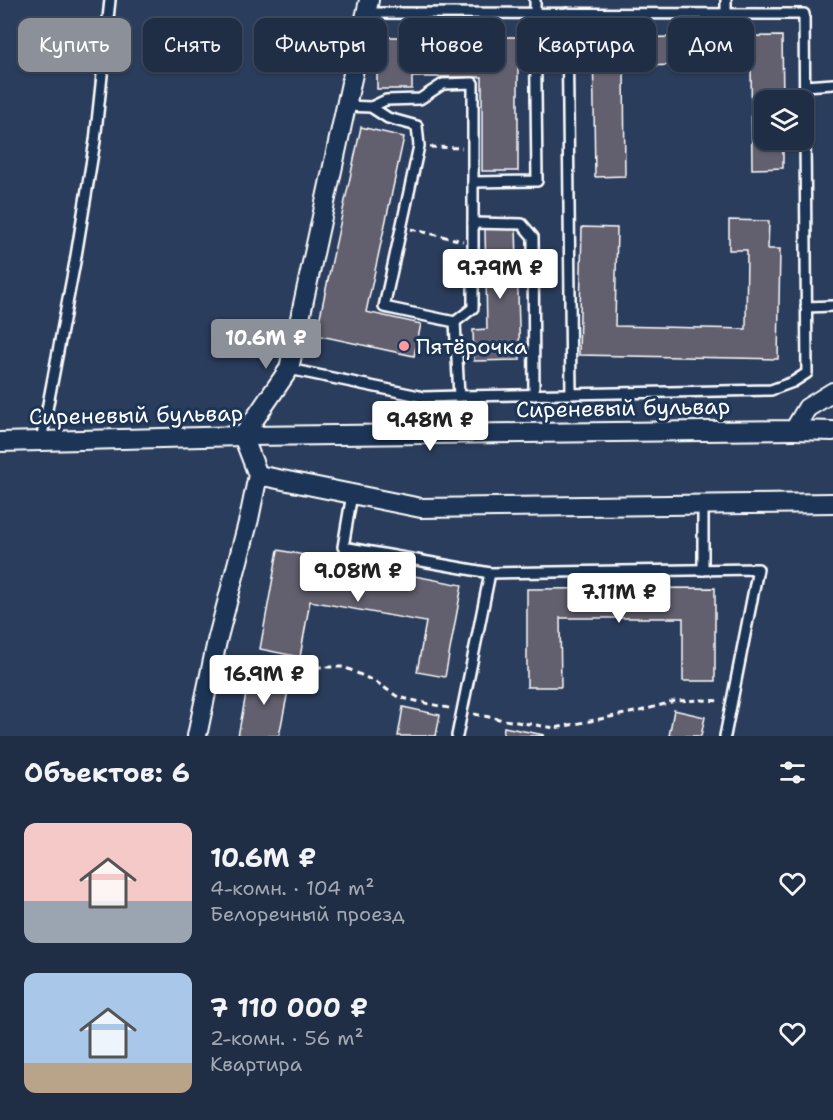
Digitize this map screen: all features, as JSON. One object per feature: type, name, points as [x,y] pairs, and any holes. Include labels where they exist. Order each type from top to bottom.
[{"type":"street","points":[[197,736],[217,641],[249,519],[258,475],[243,436],[289,369],[367,7]]},
{"type":"street","points":[[794,430],[807,408],[833,392]]},
{"type":"street","name":"Сиреневый бульвар","points":[[0,442],[243,436],[833,430]]},
{"type":"street","points":[[258,475],[421,508],[833,503]]},
{"type":"lane","points":[[41,441],[95,141],[110,0]]},
{"type":"lane","points":[[473,182],[537,181],[535,0]]},
{"type":"lane","points":[[726,0],[726,14]]},
{"type":"lane","points":[[289,369],[424,397],[771,390],[793,382],[807,373],[804,14],[535,13],[367,7]]},
{"type":"lane","points":[[567,13],[571,394]]},
{"type":"lane","points":[[345,106],[371,107],[386,100],[420,99],[442,84],[473,83],[473,308],[455,322],[384,307],[419,147],[417,126],[388,118],[371,107]]},
{"type":"lane","points":[[805,86],[833,84]]},
{"type":"lane","points":[[473,223],[522,224],[534,237],[534,395]]},
{"type":"lane","points":[[806,308],[833,306]]},
{"type":"lane","points":[[455,322],[459,396]]},
{"type":"lane","points":[[352,494],[343,547],[490,573],[758,569],[725,736]]},
{"type":"lane","points":[[703,504],[704,570]]},
{"type":"lane","points":[[457,736],[490,573]]},
{"type":"path","points":[[419,147],[473,148]]},
{"type":"path","points":[[402,226],[473,244]]},
{"type":"path","points":[[296,674],[315,667],[344,666],[376,682],[398,697],[504,720],[555,728],[640,711],[675,701],[732,702]]},
{"type":"building","points":[[754,36],[782,36],[783,90],[754,90],[754,150],[783,150],[783,168],[752,169],[751,72],[754,72]]},
{"type":"building","points":[[387,37],[399,37],[399,72],[505,72],[505,37],[517,37],[518,171],[482,171],[482,77],[412,77],[412,89],[377,89],[377,72],[387,72]]},
{"type":"building","points":[[656,37],[668,37],[668,65],[656,65]]},
{"type":"building","points":[[593,72],[624,72],[625,176],[595,177]]},
{"type":"building","points":[[361,127],[404,137],[366,312],[421,324],[414,356],[316,335]]},
{"type":"building","points":[[729,220],[769,221],[768,249],[780,249],[778,359],[579,355],[582,227],[617,228],[615,326],[746,329],[747,250],[729,250]]},
{"type":"building","points":[[516,228],[520,360],[474,361],[473,330],[487,329],[485,229]]},
{"type":"building","points":[[278,550],[462,585],[445,677],[417,672],[426,622],[310,601],[300,657],[260,649]]},
{"type":"building","points":[[715,588],[715,681],[683,681],[683,618],[560,618],[561,687],[527,687],[527,589]]},
{"type":"building","points":[[250,673],[290,681],[279,736],[238,736]]},
{"type":"building","points":[[403,707],[440,715],[436,736],[398,736]]},
{"type":"building","points":[[674,710],[705,717],[701,736],[669,736]]},
{"type":"building","points":[[504,727],[544,735],[503,736]]},
{"type":"place","name":"Пятёрочка","points":[[404,346]]}]
